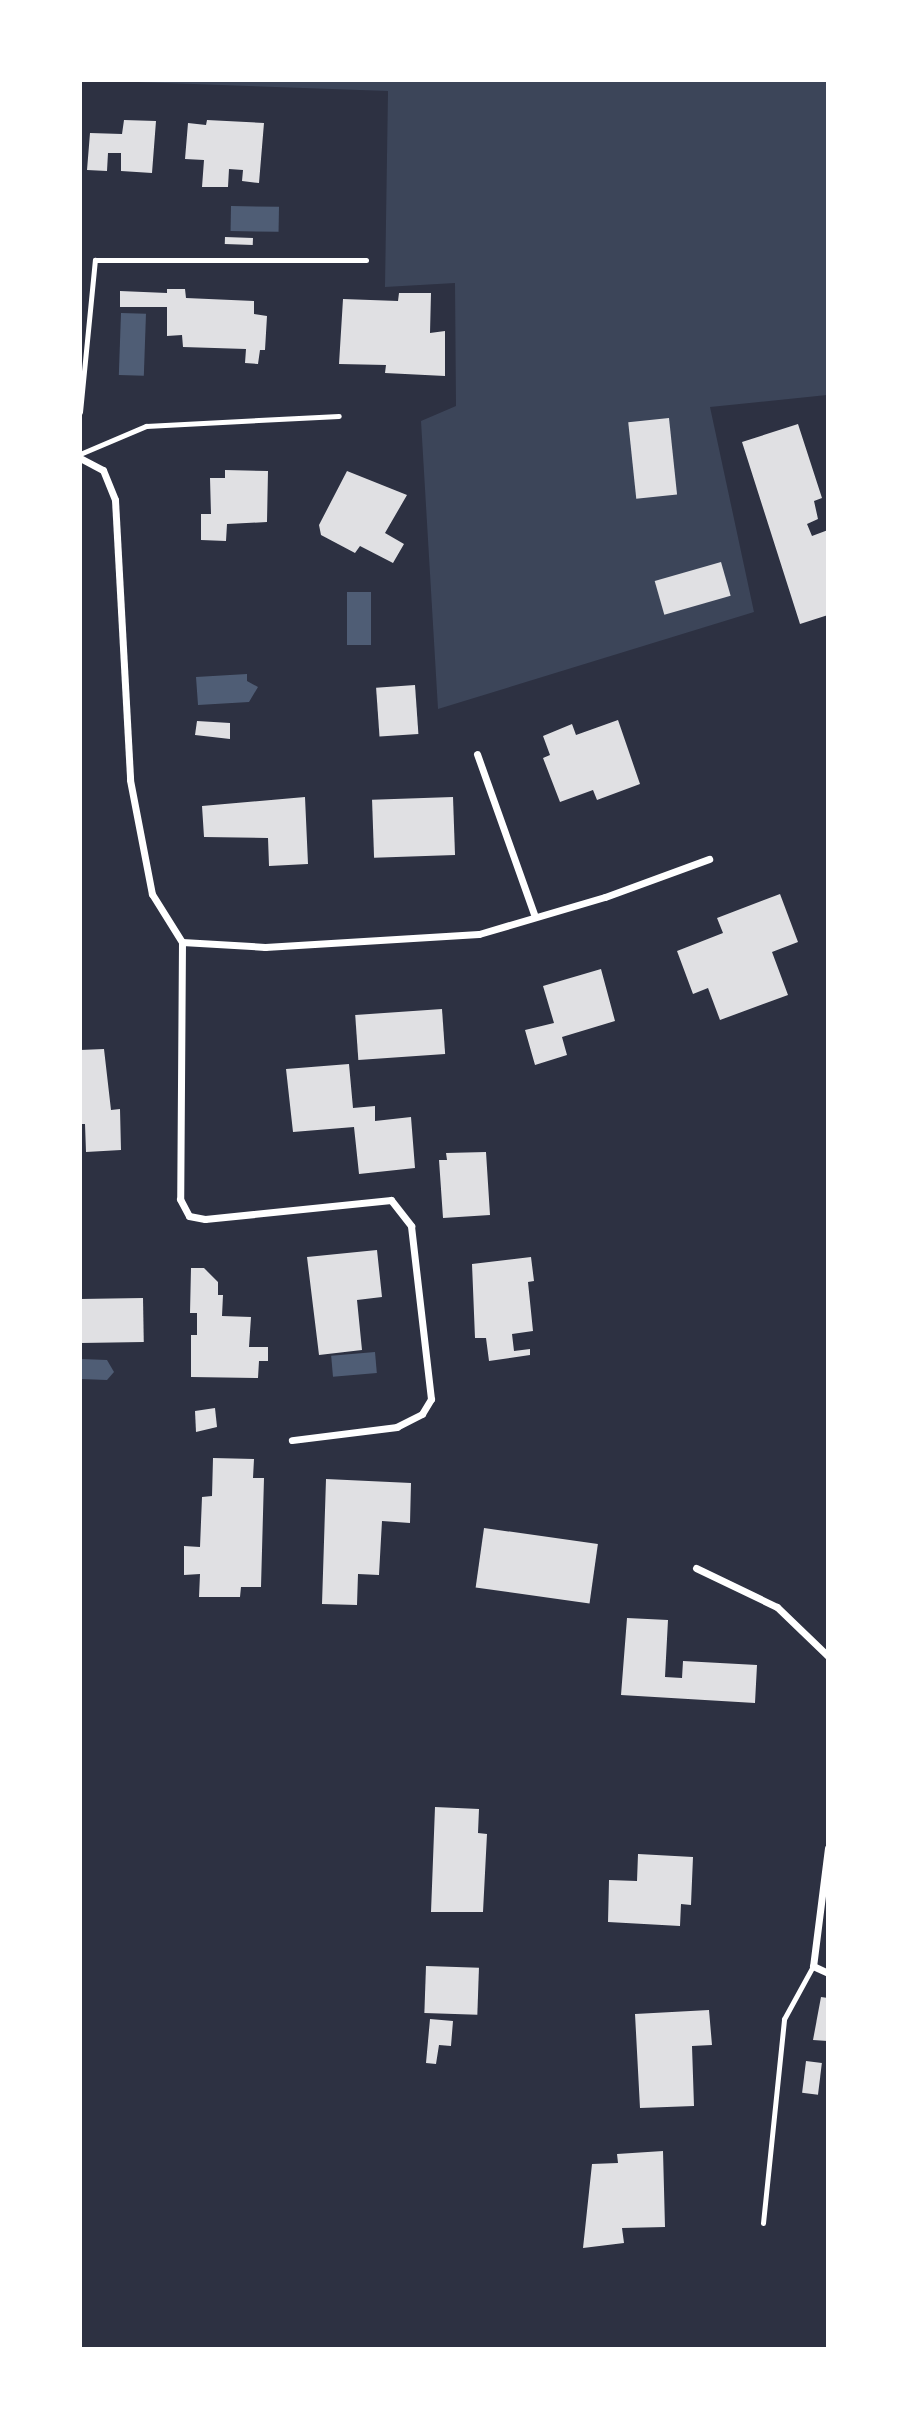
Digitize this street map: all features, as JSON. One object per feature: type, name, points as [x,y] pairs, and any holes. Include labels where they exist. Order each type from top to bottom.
[{"type":"street","points":[[80,456],[103,470],[115,500],[130,780],[152,894],[182,942],[180,1199],[189,1216],[205,1219],[391,1200],[411,1226],[431,1399],[422,1414],[397,1427],[292,1440]]},
{"type":"street","points":[[477,754],[535,917]]},
{"type":"street","points":[[182,942],[265,947],[479,933],[709,859]]},
{"type":"street","points":[[696,1568],[776,1607],[828,1656]]},
{"type":"street","points":[[828,1848],[813,1965],[828,1973]]},
{"type":"lane","points":[[80,412],[95,260],[366,260]]},
{"type":"lane","points":[[80,456],[146,426],[339,416]]},
{"type":"lane","points":[[763,2223],[784,2020],[813,1965]]},
{"type":"shaded area","points":[[81,80],[827,81],[827,395],[710,407],[754,612],[438,709],[421,421],[456,406],[455,283],[385,287],[388,91]]},
{"type":"shaded area","points":[[231,206],[279,207],[279,232],[231,231]]},
{"type":"shaded area","points":[[121,313],[146,314],[144,376],[119,375]]},
{"type":"shaded area","points":[[347,592],[371,592],[371,645],[347,645]]},
{"type":"shaded area","points":[[247,674],[247,681],[258,687],[249,702],[198,705],[196,677]]},
{"type":"shaded area","points":[[375,1352],[377,1373],[333,1377],[331,1356]]},
{"type":"shaded area","points":[[81,1359],[107,1360],[114,1372],[107,1380],[81,1379]]},
{"type":"building","points":[[124,120],[156,121],[152,173],[121,171],[121,153],[108,153],[107,171],[87,170],[90,133],[122,134]]},
{"type":"building","points":[[207,120],[264,123],[259,183],[242,181],[243,170],[229,169],[228,187],[202,187],[204,160],[185,159],[188,123],[206,125]]},
{"type":"building","points":[[225,237],[253,238],[253,245],[225,244]]},
{"type":"building","points":[[167,289],[185,289],[186,298],[254,301],[254,314],[267,316],[265,350],[260,350],[258,364],[245,363],[246,349],[183,347],[182,335],[167,336],[167,307],[120,307],[120,291],[167,293]]},
{"type":"building","points":[[399,293],[431,293],[430,333],[445,331],[445,376],[385,373],[386,365],[339,364],[343,299],[398,301]]},
{"type":"building","points":[[669,418],[677,495],[636,499],[628,422]]},
{"type":"building","points":[[798,424],[822,498],[814,501],[818,519],[807,524],[812,536],[828,530],[828,615],[800,624],[742,442]]},
{"type":"building","points":[[225,470],[268,471],[267,522],[227,524],[226,541],[201,540],[201,514],[211,514],[210,478],[225,478]]},
{"type":"building","points":[[347,471],[407,495],[385,533],[404,544],[393,563],[360,546],[355,553],[321,535],[319,525]]},
{"type":"building","points":[[721,562],[731,596],[664,615],[655,581]]},
{"type":"building","points":[[415,685],[418,734],[380,737],[376,688]]},
{"type":"building","points":[[618,720],[640,784],[597,800],[593,790],[560,802],[543,758],[550,755],[543,736],[572,724],[576,735]]},
{"type":"building","points":[[197,721],[230,723],[230,739],[195,735]]},
{"type":"building","points":[[305,797],[308,864],[269,866],[268,838],[204,837],[202,806]]},
{"type":"building","points":[[453,797],[455,855],[374,858],[372,800]]},
{"type":"building","points":[[780,894],[798,942],[772,952],[788,995],[720,1020],[708,988],[693,994],[677,951],[723,933],[717,918]]},
{"type":"building","points":[[601,969],[615,1021],[562,1037],[567,1055],[535,1065],[525,1030],[554,1023],[543,986]]},
{"type":"building","points":[[442,1009],[445,1054],[358,1060],[355,1015]]},
{"type":"building","points":[[104,1049],[111,1110],[120,1109],[121,1150],[86,1152],[85,1124],[80,1124],[80,1050]]},
{"type":"building","points":[[349,1064],[353,1108],[375,1106],[375,1121],[411,1117],[415,1168],[359,1174],[354,1127],[293,1132],[286,1069]]},
{"type":"building","points":[[486,1152],[490,1215],[443,1218],[439,1160],[447,1160],[446,1153]]},
{"type":"building","points":[[377,1250],[382,1297],[357,1300],[362,1350],[319,1355],[307,1257]]},
{"type":"building","points":[[531,1257],[534,1281],[528,1282],[533,1331],[512,1334],[514,1351],[530,1349],[530,1355],[489,1361],[486,1338],[475,1338],[472,1264]]},
{"type":"building","points":[[191,1268],[204,1268],[218,1282],[218,1295],[223,1295],[222,1316],[251,1317],[249,1347],[268,1347],[268,1361],[259,1361],[258,1378],[191,1377],[191,1335],[197,1335],[197,1313],[190,1313]]},
{"type":"building","points":[[143,1298],[144,1342],[81,1343],[80,1299]]},
{"type":"building","points":[[215,1408],[217,1427],[196,1432],[195,1411]]},
{"type":"building","points":[[213,1458],[254,1459],[253,1478],[264,1478],[261,1587],[241,1587],[240,1597],[199,1597],[200,1574],[184,1575],[184,1546],[200,1547],[202,1497],[212,1496]]},
{"type":"building","points":[[326,1479],[411,1483],[410,1523],[382,1521],[379,1575],[358,1574],[357,1605],[322,1604]]},
{"type":"building","points":[[484,1528],[598,1544],[590,1603],[476,1587]]},
{"type":"building","points":[[627,1618],[668,1620],[665,1677],[682,1678],[683,1661],[757,1665],[755,1703],[621,1695]]},
{"type":"building","points":[[435,1807],[479,1809],[478,1833],[487,1834],[483,1912],[431,1912]]},
{"type":"building","points":[[638,1854],[693,1857],[691,1905],[681,1904],[680,1926],[608,1922],[609,1880],[637,1881]]},
{"type":"building","points":[[426,1966],[479,1968],[477,2015],[424,2013]]},
{"type":"building","points":[[821,1997],[828,1998],[828,2041],[813,2040]]},
{"type":"building","points":[[709,2010],[712,2045],[692,2046],[694,2106],[640,2108],[635,2014]]},
{"type":"building","points":[[430,2019],[453,2021],[451,2046],[439,2045],[436,2064],[426,2063]]},
{"type":"building","points":[[806,2061],[822,2063],[818,2095],[802,2093]]},
{"type":"building","points":[[663,2151],[665,2227],[622,2228],[624,2243],[583,2248],[592,2164],[618,2163],[617,2154]]}]
